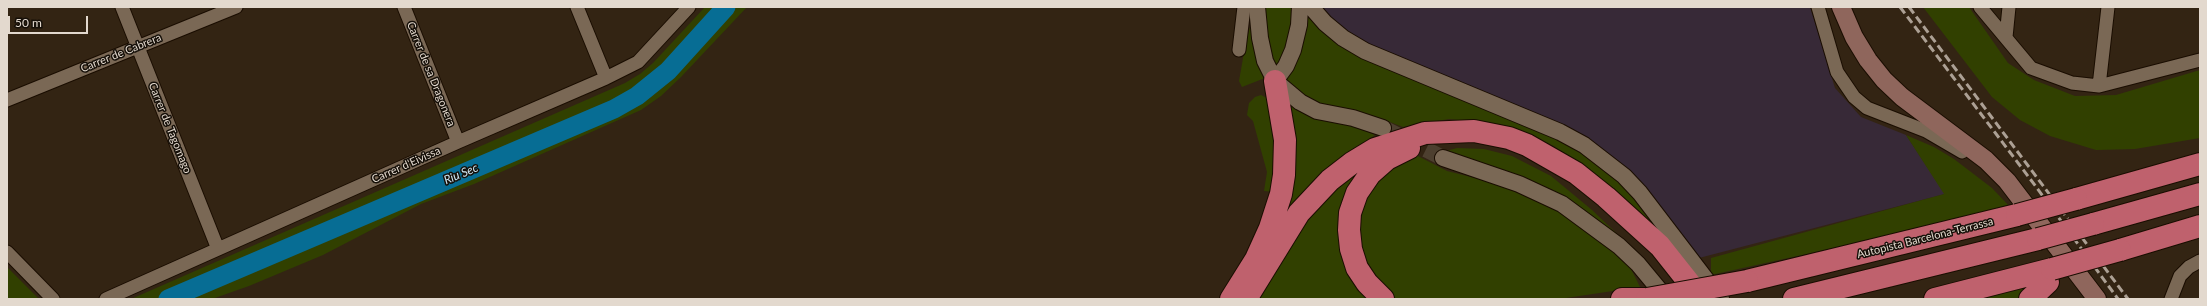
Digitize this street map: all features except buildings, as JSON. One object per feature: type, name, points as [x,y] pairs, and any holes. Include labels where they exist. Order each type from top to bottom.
[{"type":"highway","points":[[1231,299],[1256,258],[1270,228],[1281,194],[1285,169],[1285,140],[1275,81]]},
{"type":"highway","points":[[1246,299],[1299,213],[1330,180],[1352,163],[1375,149],[1425,133],[1474,131],[1509,138],[1527,146],[1576,173],[1606,197],[1660,246],[1702,299]]},
{"type":"highway","points":[[1383,299],[1367,283],[1357,268],[1351,249],[1350,213],[1357,193],[1370,174],[1387,159],[1402,151],[1421,145],[1460,141],[1495,145],[1514,151],[1534,159],[1554,172],[1575,187],[1614,221],[1648,255],[1685,299]]},
{"type":"highway","name":"Autopista Barcelona-Terrassa","points":[[1636,299],[1747,281],[2018,215],[2200,164]]},
{"type":"highway","points":[[1794,299],[2038,239],[2200,194]]},
{"type":"highway","points":[[1935,299],[2050,275],[2074,263],[2200,226]]},
{"type":"highway","points":[[2030,299],[2050,275]]},
{"type":"main road","points":[[1841,7],[1854,37],[1864,54],[1884,80],[1902,97],[1986,160],[2007,181],[2092,295]]},
{"type":"street","name":"Carrer de Tagomago","points":[[122,7],[218,249]]},
{"type":"street","name":"Carrer de Cabrera","points":[[7,100],[236,7]]},
{"type":"street","name":"Carrer de sa Dragonera","points":[[404,7],[458,142]]},
{"type":"street","points":[[576,7],[606,78]]},
{"type":"street","name":"Carrer d'Eivissa","points":[[106,299],[458,142],[606,78],[638,62],[689,7]]},
{"type":"street","points":[[1239,50],[1244,7]]},
{"type":"street","points":[[1257,7],[1260,38],[1265,61],[1275,81],[1300,102],[1317,111],[1353,118],[1383,128]]},
{"type":"street","points":[[1275,81],[1286,66],[1293,50],[1299,25],[1300,7]]},
{"type":"street","points":[[1311,7],[1325,23],[1343,38],[1365,51],[1560,132],[1584,145],[1624,176],[1640,194],[1721,299]]},
{"type":"street","points":[[1818,7],[1837,72],[1854,97],[1867,108],[1941,138],[2007,181]]},
{"type":"street","points":[[1980,7],[2031,68],[2072,84],[2099,86],[2200,60]]},
{"type":"street","points":[[2006,37],[2009,7]]},
{"type":"street","points":[[2099,86],[2108,7]]},
{"type":"street","points":[[1443,158],[1519,184],[1562,204],[1619,246],[1638,264],[1667,299]]},
{"type":"street","points":[[7,252],[53,299]]},
{"type":"street","points":[[2171,299],[2180,276],[2188,267],[2200,261]]},
{"type":"shaded area","points":[[1317,7],[1810,7],[1835,88],[1861,117],[1906,135],[1945,194],[1699,258],[1642,187],[1606,152],[1572,132],[1370,45],[1337,28]]},
{"type":"green space","points":[[705,7],[747,7],[681,77],[661,96],[641,110],[474,184],[421,204],[323,255],[249,286],[212,299],[131,299],[625,83],[640,74],[653,63]]},
{"type":"green space","points":[[1265,7],[1296,7],[1296,24],[1279,66],[1274,63],[1270,53]]},
{"type":"green space","points":[[1923,7],[1969,7],[2008,63],[2034,80],[2075,96],[2116,95],[2200,70],[2200,138],[2135,149],[2096,150],[2050,136],[2020,120],[1992,97]]},
{"type":"green space","points":[[1307,15],[1323,33],[1366,59],[1565,141],[1627,186],[1686,267],[1580,164],[1554,146],[1531,135],[1494,124],[1449,119],[1403,127],[1374,116],[1322,106],[1300,95],[1282,80]]},
{"type":"green space","points":[[1251,24],[1265,78],[1242,87],[1239,81],[1246,41]]},
{"type":"green space","points":[[1281,94],[1301,112],[1314,119],[1348,123],[1375,135],[1328,168],[1310,185],[1279,229]]},
{"type":"green space","points":[[1261,95],[1271,100],[1277,126],[1275,192],[1264,191],[1267,172],[1253,121],[1247,115],[1249,103],[1255,97]]},
{"type":"green space","points":[[1906,135],[1934,147],[1954,159],[1992,188],[2010,207],[1970,218],[1711,275],[1711,258],[1944,194]]},
{"type":"green space","points":[[1457,148],[1484,149],[1512,156],[1551,176],[1592,210],[1631,247],[1477,164],[1446,151]]},
{"type":"green space","points":[[1416,155],[1447,171],[1499,184],[1523,192],[1568,215],[1628,263],[1640,287],[1559,299],[1397,299],[1393,297],[1367,269],[1357,238],[1364,198],[1388,167]]},
{"type":"green space","points":[[1363,164],[1348,198],[1374,299],[1257,299],[1306,217]]},
{"type":"green space","points":[[7,267],[39,299],[7,299]]},
{"type":"green space","points":[[2032,284],[2018,299],[1980,299]]},
{"type":"waterway","name":"Riu Sec","points":[[168,299],[614,109],[637,96],[668,71],[726,7]]},
{"type":"tunnel","points":[[1383,128],[1443,158]]},
{"type":"railway","points":[[1900,7],[2037,188],[2118,299]]},
{"type":"railway","points":[[1909,7],[2128,299]]}]
